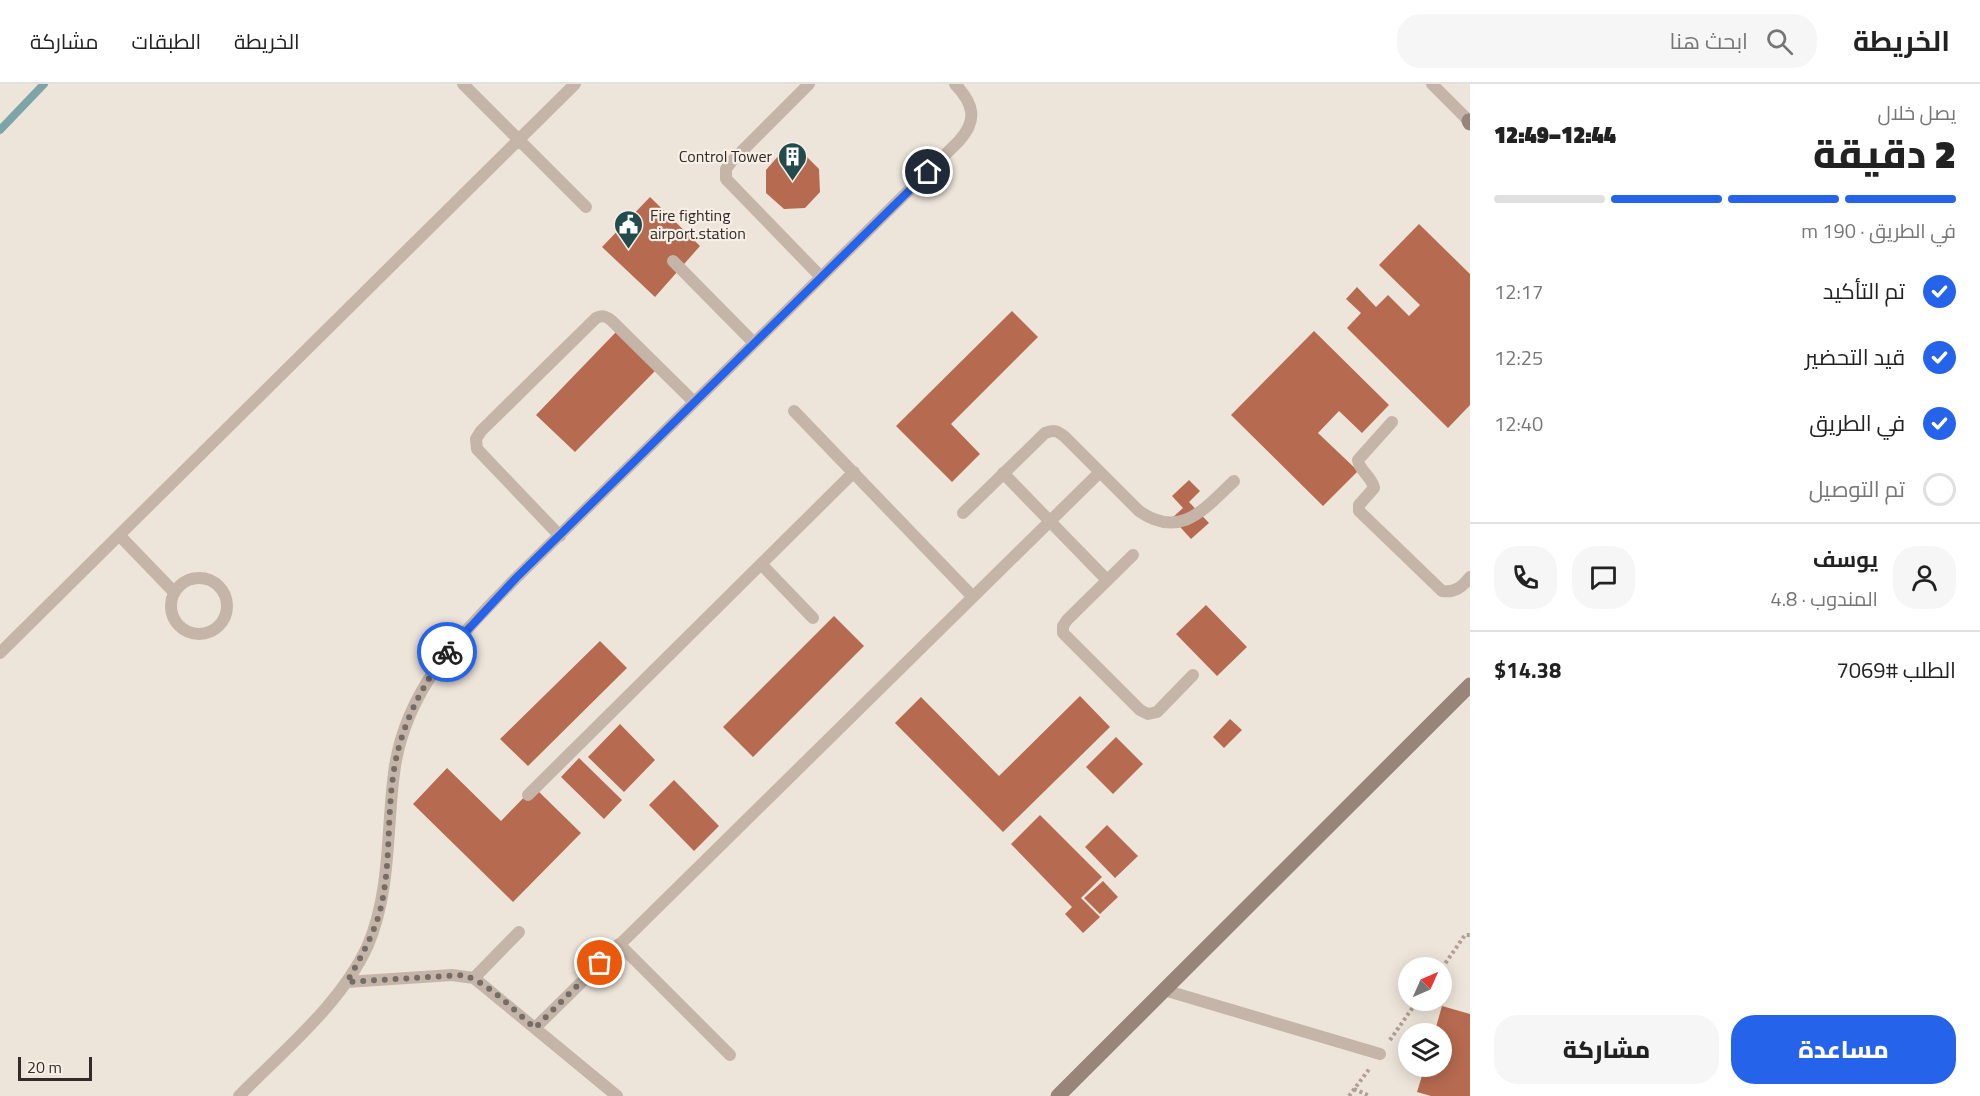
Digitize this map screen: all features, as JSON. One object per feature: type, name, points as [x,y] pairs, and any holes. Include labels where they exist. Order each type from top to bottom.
[{"type":"street","points":[[1058,1096],[1470,685]]},
{"type":"lane","points":[[463,84],[586,207]]},
{"type":"lane","points":[[0,653],[575,84]]},
{"type":"lane","points":[[808,84],[731,162],[726,169],[726,179],[821,277]]},
{"type":"lane","points":[[238,1096],[320,1014],[347,982],[367,946],[380,910],[386,874],[395,765],[403,732],[416,699],[434,669],[455,642],[560,536],[968,131],[972,119],[971,105],[955,84]]},
{"type":"lane","points":[[1432,84],[1469,122]]},
{"type":"lane","points":[[674,261],[754,343]]},
{"type":"lane","points":[[560,536],[477,449],[476,439],[489,423],[596,318],[601,316],[612,321],[694,402]]},
{"type":"lane","points":[[794,411],[973,597]]},
{"type":"lane","points":[[1392,422],[1358,460],[1358,465],[1371,479],[1374,488],[1359,506],[1359,511],[1442,591],[1450,592],[1468,583]]},
{"type":"lane","points":[[963,513],[1045,433],[1052,430],[1058,431],[1065,437],[1139,511],[1152,519],[1183,522],[1197,515],[1234,481]]},
{"type":"lane","points":[[528,795],[854,472]]},
{"type":"lane","points":[[535,1028],[1101,472]]},
{"type":"lane","points":[[1003,473],[1107,580]]},
{"type":"lane","points":[[119,535],[174,592]]},
{"type":"lane","points":[[1133,555],[1067,620],[1063,626],[1063,633],[1140,710],[1148,714],[1157,712],[1193,675]]},
{"type":"lane","points":[[761,564],[813,618]]},
{"type":"lane","points":[[202,578],[213,581],[226,598],[227,609],[224,620],[207,634],[185,631],[177,624],[172,614],[171,603],[174,592],[191,579],[202,578]]},
{"type":"lane","points":[[474,978],[519,933]]},
{"type":"lane","points":[[619,944],[730,1055]]},
{"type":"lane","points":[[347,982],[452,975],[474,978],[617,1096]]},
{"type":"lane","points":[[1164,990],[1380,1054]]},
{"type":"path","points":[[1450,957],[1465,935],[1470,935]]},
{"type":"path","points":[[1349,1096],[1354,1089],[1370,1096]]},
{"type":"building","name":"Control Tower","points":[[803,153],[819,169],[820,192],[805,208],[784,209],[766,193],[766,170],[780,154]]},
{"type":"building","points":[[650,197],[700,246],[655,297],[602,247]]},
{"type":"building","points":[[1419,224],[1470,274],[1470,405],[1448,428],[1347,328],[1361,313],[1346,299],[1357,287],[1376,307],[1388,295],[1409,316],[1420,305],[1379,265]]},
{"type":"building","points":[[1012,311],[1038,337],[951,424],[980,454],[952,482],[896,426]]},
{"type":"building","points":[[1314,331],[1389,405],[1362,433],[1339,411],[1318,433],[1358,471],[1323,506],[1231,415]]},
{"type":"building","points":[[616,332],[655,371],[575,452],[536,415]]},
{"type":"building","points":[[1189,480],[1200,491],[1189,502],[1209,523],[1191,539],[1172,518],[1183,508],[1172,496]]},
{"type":"building","points":[[1206,605],[1247,647],[1217,676],[1176,634]]},
{"type":"building","points":[[834,616],[864,646],[753,757],[723,727]]},
{"type":"building","points":[[600,641],[627,668],[528,766],[500,739]]},
{"type":"building","points":[[1080,696],[1110,727],[1003,832],[895,723],[921,697],[999,776]]},
{"type":"building","points":[[1230,719],[1242,730],[1224,748],[1213,737]]},
{"type":"building","points":[[620,724],[655,760],[624,792],[588,757]]},
{"type":"building","points":[[1116,737],[1143,764],[1113,794],[1086,767]]},
{"type":"building","points":[[579,758],[622,800],[604,819],[561,777]]},
{"type":"building","points":[[447,768],[501,821],[534,787],[581,833],[513,902],[413,804]]},
{"type":"building","points":[[674,780],[719,826],[694,851],[649,805]]},
{"type":"building","points":[[1040,815],[1102,877],[1081,898],[1100,917],[1083,933],[1065,914],[1072,907],[1011,844]]},
{"type":"building","points":[[1107,825],[1138,856],[1115,878],[1085,847]]},
{"type":"building","points":[[1103,881],[1118,897],[1100,914],[1084,898]]},
{"type":"building","points":[[1452,1009],[1470,1014],[1470,1096],[1431,1096],[1417,1092],[1422,1077],[1452,1077],[1452,1023],[1437,1023],[1441,1011],[1452,1011]]},
{"type":"waterway","points":[[0,130],[44,84]]},
{"type":"way so far","points":[[447,652],[416,699],[403,732],[395,765],[386,874],[380,910],[367,946],[347,982],[463,975],[474,978],[484,985],[535,1028],[600,963]]},
{"type":"place","name":"Control Tower","points":[[793,182]]},
{"type":"place","name":"Fire fighting airport.station","points":[[629,250]]},
{"type":"route","points":[[447,652],[516,578],[928,172]]}]
